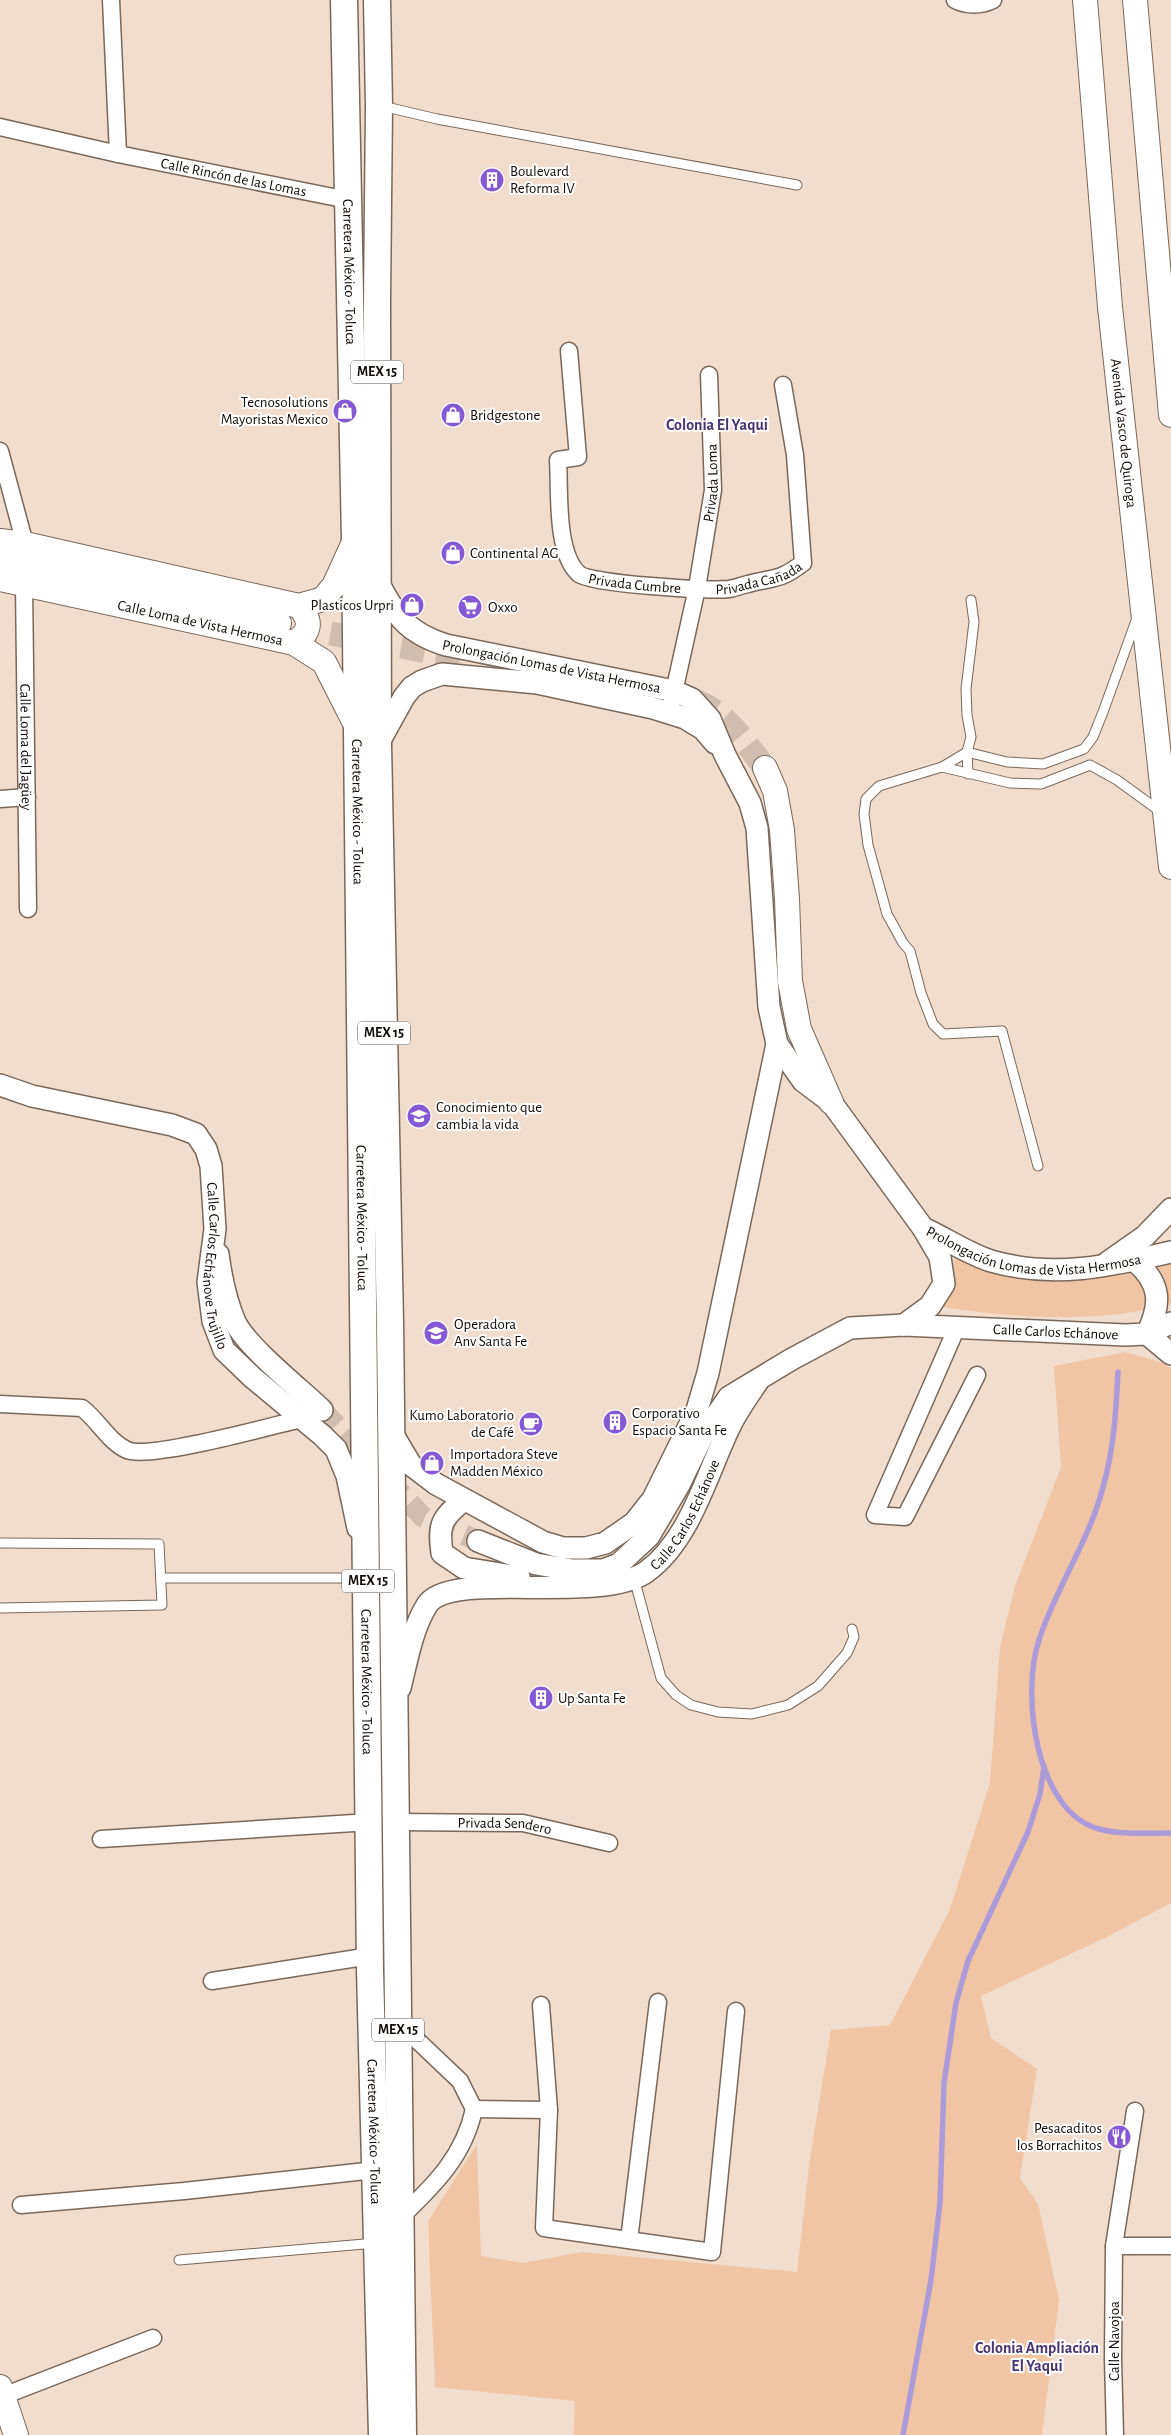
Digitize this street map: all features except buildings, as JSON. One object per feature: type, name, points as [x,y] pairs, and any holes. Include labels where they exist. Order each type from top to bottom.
[{"type":"main road","name":"Carretera México - Toluca","points":[[344,0],[355,540],[368,1578],[370,1956],[382,2435]]},
{"type":"main road","name":"Carretera México - Toluca","points":[[377,0],[379,106],[378,744],[396,1705],[402,2435]]},
{"type":"main road","name":"Avenida Vasco de Quiroga","points":[[1085,0],[1110,307],[1171,867]]},
{"type":"main road","points":[[1135,0],[1159,234],[1164,258],[1171,415]]},
{"type":"main road","name":"Calle Loma de Vista Hermosa","points":[[296,625],[334,586],[355,540]]},
{"type":"main road","name":"Calle Loma de Vista Hermosa","points":[[0,541],[26,544],[296,625],[324,662],[357,727]]},
{"type":"main road","points":[[0,559],[296,625]]},
{"type":"main road","name":"Calle Loma de Vista Hermosa","points":[[0,579],[24,585],[296,625]]},
{"type":"main road","points":[[766,768],[775,791],[782,830],[788,899],[790,981],[799,1029],[831,1102]]},
{"type":"main road","points":[[400,2354],[417,2393],[421,2435]]},
{"type":"main road","points":[[2,2391],[16,2435]]},
{"type":"street","points":[[111,0],[118,154]]},
{"type":"street","points":[[955,0],[974,5],[994,0]]},
{"type":"street","name":"Calle Rincón de las Lomas","points":[[0,127],[118,154],[348,200]]},
{"type":"street","name":"Privada Cumbre","points":[[569,351],[578,457],[558,460],[563,539],[568,559],[580,574],[596,580],[697,588]]},
{"type":"street","name":"Privada Loma","points":[[697,588],[713,490],[709,375]]},
{"type":"street","name":"Privada Cañada","points":[[670,713],[697,588],[730,589],[749,583],[772,581],[789,574],[803,563],[795,455],[783,385]]},
{"type":"street","points":[[0,451],[26,544]]},
{"type":"street","name":"Prolongación Lomas de Vista Hermosa","points":[[377,578],[397,616],[427,639],[446,645],[674,691],[692,699],[710,718],[725,754],[750,803],[756,828],[769,1007],[777,1044],[803,1081],[831,1102],[923,1228],[990,1261],[1035,1271],[1101,1268],[1171,1252]]},
{"type":"street","name":"Calle Loma del Jagüey","points":[[24,585],[28,909]]},
{"type":"street","points":[[442,674],[435,662],[436,655],[446,645]]},
{"type":"street","name":"Prolongación Lomas de Vista Hermosa","points":[[378,744],[404,697],[412,688],[422,680],[442,674],[536,683],[670,713],[686,718],[703,729],[725,754]]},
{"type":"street","points":[[0,799],[27,797]]},
{"type":"street","name":"Prolongación Lomas de Vista Hermosa","points":[[464,1500],[549,1544],[563,1548],[586,1548],[605,1543],[634,1523],[653,1499],[697,1410],[708,1373],[777,1044]]},
{"type":"street","name":"Calle Carlos Echánove Trujillo","points":[[0,1085],[32,1096],[172,1126],[196,1134],[206,1150],[211,1166],[215,1229],[208,1282],[214,1321],[224,1350],[252,1377],[336,1449],[347,1476],[368,1578]]},
{"type":"street","points":[[1101,1268],[1145,1236],[1171,1209]]},
{"type":"street","points":[[904,1325],[930,1306],[944,1284],[940,1257],[923,1228]]},
{"type":"street","points":[[215,1229],[226,1297],[236,1323],[246,1338],[322,1410]]},
{"type":"street","points":[[1134,1260],[1145,1270],[1158,1295],[1156,1310],[1147,1334],[1171,1354]]},
{"type":"street","name":"Calle Carlos Echánove","points":[[396,1705],[414,1632],[428,1603],[451,1590],[514,1587],[566,1589],[615,1585],[634,1577],[657,1563],[679,1537],[731,1424],[760,1377],[850,1328],[904,1325],[1103,1335],[1147,1334],[1171,1323]]},
{"type":"street","points":[[957,1327],[875,1515],[905,1517],[977,1375]]},
{"type":"street","points":[[478,1541],[536,1564],[572,1570],[603,1570],[619,1564],[648,1536],[678,1485],[703,1435],[729,1397],[760,1377]]},
{"type":"street","points":[[0,1404],[82,1408],[121,1446],[139,1453],[187,1446],[301,1419]]},
{"type":"street","points":[[392,1433],[411,1466],[436,1484],[464,1500],[448,1513],[439,1530],[442,1553],[464,1568],[532,1579],[566,1589]]},
{"type":"street","points":[[101,1839],[370,1822]]},
{"type":"street","name":"Privada Sendero","points":[[397,1822],[523,1823],[609,1843]]},
{"type":"street","points":[[212,1981],[370,1956]]},
{"type":"street","points":[[629,2240],[658,2002]]},
{"type":"street","points":[[541,2005],[548,2110],[544,2228],[712,2252],[736,2011]]},
{"type":"street","points":[[398,2022],[460,2081],[474,2109],[466,2137],[452,2161],[436,2183],[400,2218]]},
{"type":"street","points":[[474,2109],[548,2110]]},
{"type":"street","name":"Calle Navojoa","points":[[1115,2435],[1113,2359],[1114,2246],[1135,2111]]},
{"type":"street","points":[[21,2205],[184,2191],[375,2170]]},
{"type":"street","points":[[1114,2246],[1171,2246]]},
{"type":"street","points":[[2,2391],[153,2338]]},
{"type":"lane","points":[[379,106],[797,185]]},
{"type":"lane","points":[[968,774],[967,752],[971,737],[967,715],[966,689],[974,622],[971,600]]},
{"type":"lane","points":[[1038,1166],[1002,1031],[943,1034],[933,1024],[921,993],[910,951],[902,943],[887,914],[868,845],[864,814],[866,799],[879,786],[942,766],[967,752],[1007,762],[1043,764],[1084,749],[1093,737],[1104,712],[1142,603]]},
{"type":"lane","points":[[942,766],[1010,784],[1041,784],[1090,765],[1117,780],[1166,816]]},
{"type":"lane","points":[[0,1542],[160,1544],[162,1605],[0,1608]]},
{"type":"lane","points":[[634,1577],[661,1678],[676,1695],[691,1706],[718,1712],[752,1714],[788,1705],[818,1686],[847,1653],[854,1637],[852,1629]]},
{"type":"lane","points":[[161,1578],[368,1578]]},
{"type":"lane","points":[[180,2260],[377,2243]]},
{"type":"shaded area","points":[[955,1258],[1113,1275],[1171,1261],[1171,1304],[1143,1310],[1086,1317],[998,1314],[941,1307]]},
{"type":"shaded area","points":[[1126,1352],[1166,1364],[1171,1369],[1171,1903],[1107,1937],[981,1996],[991,2038],[1037,2069],[1020,2178],[1038,2204],[1059,2300],[1042,2435],[574,2435],[575,2401],[435,2387],[428,2221],[477,2144],[481,2256],[522,2263],[582,2252],[797,2272],[810,2158],[831,2030],[890,2025],[950,1909],[990,1783],[1000,1647],[1015,1586],[1061,1467],[1054,1366]]},
{"type":"waterway","points":[[1118,1372],[1112,1444],[1107,1473],[1089,1527],[1054,1601],[1039,1640],[1034,1663],[1032,1690],[1033,1719],[1038,1748],[1047,1776],[1060,1800],[1077,1818],[1107,1831],[1171,1833]]},
{"type":"waterway","points":[[903,2435],[931,2280],[940,2203],[944,2083],[956,2003],[968,1961],[1028,1832],[1040,1794],[1044,1767]]},
{"type":"tunnel","points":[[295,627],[469,659]]},
{"type":"tunnel","points":[[693,701],[715,711],[734,728],[765,768]]},
{"type":"tunnel","points":[[322,1410],[423,1517],[478,1541]]},
{"type":"place","name":"Boulevard Reforma IV","points":[[492,180]]},
{"type":"place","name":"Tecnosolutions Mayoristas Mexico","points":[[345,411]]},
{"type":"place","name":"Bridgestone","points":[[453,415]]},
{"type":"place","name":"Continental AG","points":[[453,553]]},
{"type":"place","name":"Plasticos Urpri","points":[[412,605]]},
{"type":"place","name":"Oxxo","points":[[470,607]]},
{"type":"place","name":"Conocimiento que cambia la vida","points":[[419,1116]]},
{"type":"place","name":"Operadora Anv Santa Fe","points":[[436,1333]]},
{"type":"place","name":"Corporativo Espacio Santa Fe","points":[[615,1422]]},
{"type":"place","name":"Kumo Laboratorio de Café","points":[[531,1424]]},
{"type":"place","name":"Importadora Steve Madden México","points":[[432,1463]]},
{"type":"place","name":"Up Santa Fe","points":[[541,1698]]},
{"type":"place","name":"Pesacaditos los Borrachitos","points":[[1119,2137]]},
{"type":"district","name":"Colonia El Yaqui","points":[[717,425]]},
{"type":"district","name":"Colonia Ampliación El Yaqui","points":[[1037,2357]]}]
